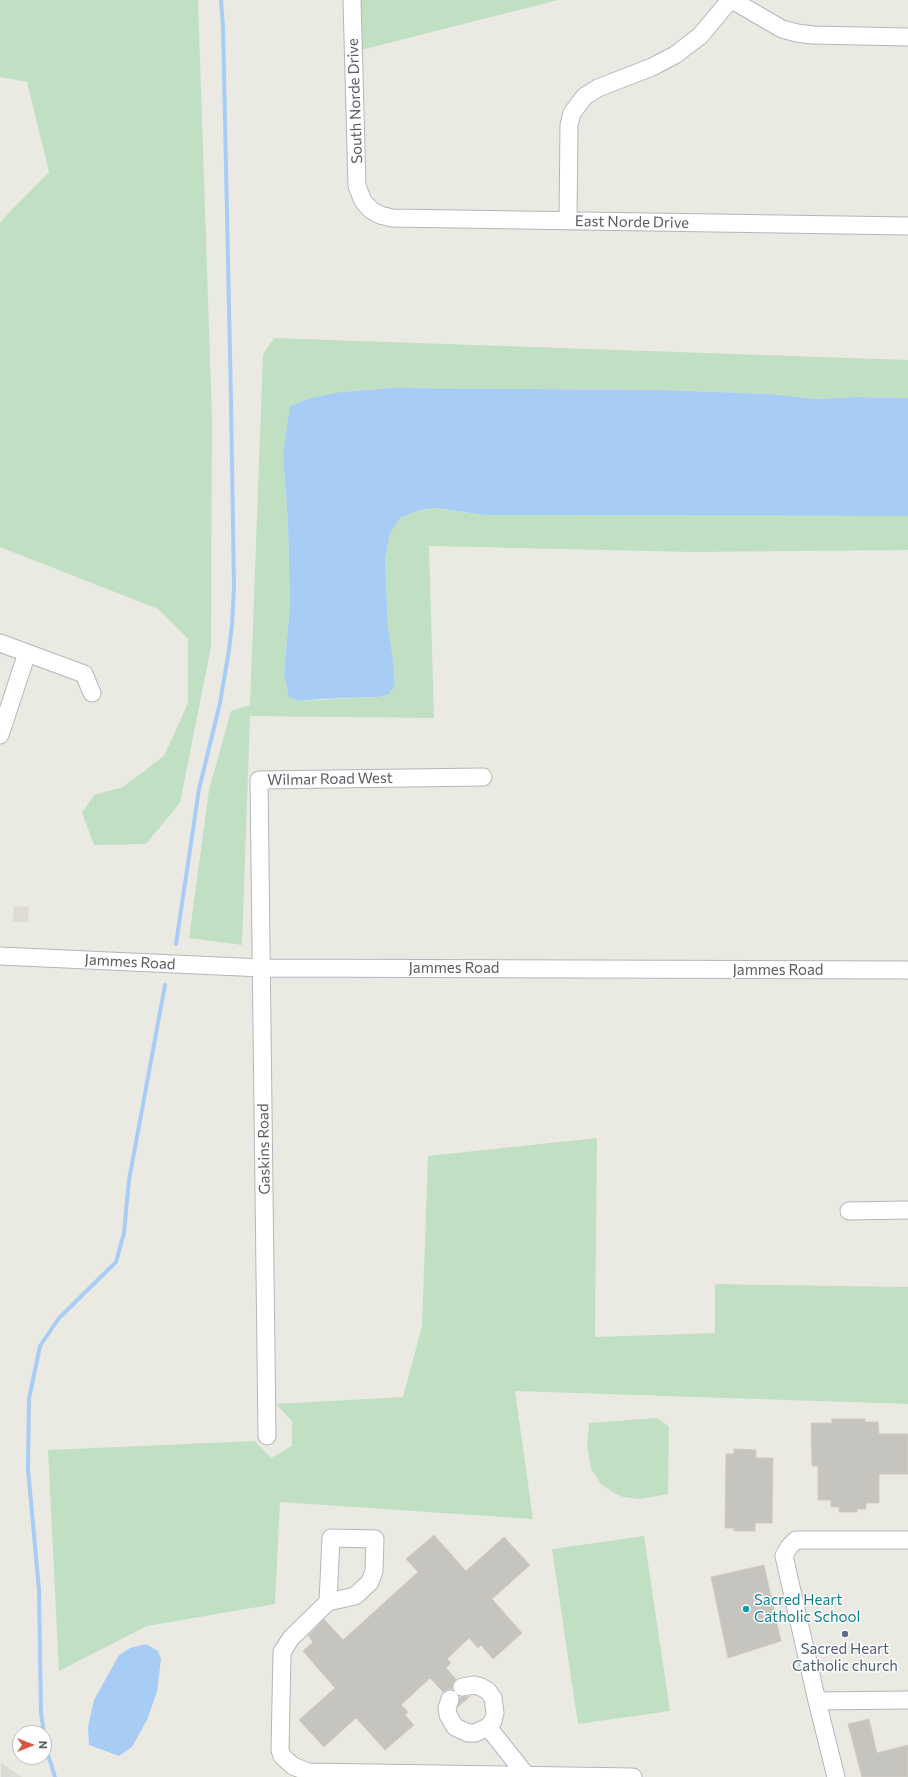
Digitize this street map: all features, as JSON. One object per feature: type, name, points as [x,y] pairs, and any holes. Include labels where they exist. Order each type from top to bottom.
[{"type":"street","name":"South Norde Drive","points":[[352,0],[357,186],[363,201]]},
{"type":"street","points":[[568,221],[569,125],[572,113],[585,96],[598,88],[652,67],[675,55],[700,36],[731,0],[782,29],[797,33],[812,35],[908,37]]},
{"type":"street","name":"East Norde Drive","points":[[363,201],[371,210],[380,215],[392,218],[908,226]]},
{"type":"street","points":[[0,643],[84,674],[92,693]]},
{"type":"street","points":[[0,734],[27,653]]},
{"type":"street","name":"Wilmar Road West","points":[[261,862],[260,780],[483,777]]},
{"type":"street","name":"Gaskins Road","points":[[261,862],[267,1436]]},
{"type":"street","name":"Jammes Road","points":[[0,956],[262,968],[908,970]]},
{"type":"street","points":[[849,1211],[908,1210]]},
{"type":"street","points":[[836,1777],[784,1556],[789,1547],[796,1540],[908,1540]]},
{"type":"street","points":[[328,1602],[291,1638],[282,1652],[279,1744],[282,1756],[287,1762],[300,1770],[308,1772],[633,1777]]},
{"type":"street","points":[[450,1699],[447,1708],[448,1715],[455,1727],[468,1733],[482,1731],[488,1727],[493,1721],[495,1713],[493,1698],[488,1691],[481,1687],[474,1685],[462,1687]]},
{"type":"street","points":[[817,1701],[908,1700]]},
{"type":"street","points":[[488,1727],[526,1775]]},
{"type":"shaded area","points":[[14,906],[29,907],[28,922],[13,922]]},
{"type":"shaded area","points":[[1,1763],[22,1777],[1,1777]]},
{"type":"green space","points":[[0,0],[198,0],[212,419],[211,647],[180,803],[146,844],[94,845],[82,813],[94,795],[123,787],[164,756],[188,703],[188,639],[158,609],[0,547],[0,222],[49,172],[27,82],[0,77]]},
{"type":"green space","points":[[360,0],[558,0],[361,50]]},
{"type":"green space","points":[[274,338],[908,360],[908,398],[855,397],[816,399],[771,394],[665,390],[392,388],[341,392],[283,455],[288,524],[290,605],[284,674],[299,701],[378,697],[389,695],[395,685],[394,665],[388,627],[385,560],[390,532],[400,518],[420,510],[437,508],[484,515],[908,516],[908,550],[693,552],[429,546],[434,718],[250,716],[242,945],[189,938],[209,790],[231,711],[250,705],[263,354]]},
{"type":"green space","points":[[597,1138],[595,1337],[715,1333],[715,1284],[908,1287],[908,1404],[515,1391],[533,1519],[280,1502],[275,1604],[147,1626],[59,1671],[48,1450],[255,1441],[271,1458],[292,1446],[292,1421],[276,1404],[403,1397],[422,1326],[428,1156]]},
{"type":"green space","points":[[657,1418],[669,1427],[668,1494],[640,1499],[623,1497],[601,1484],[591,1469],[587,1445],[589,1423]]},
{"type":"green space","points":[[644,1536],[670,1711],[578,1724],[552,1549]]},
{"type":"water","points":[[392,388],[665,390],[771,394],[816,399],[855,397],[908,398],[908,516],[484,515],[437,508],[420,510],[400,518],[390,533],[385,560],[388,627],[394,665],[395,685],[389,695],[378,697],[299,701],[289,697],[284,674],[290,605],[288,524],[283,455],[290,406],[311,398],[341,392]]},
{"type":"water","points":[[146,1644],[158,1651],[161,1659],[157,1692],[147,1720],[132,1747],[119,1756],[89,1745],[88,1727],[94,1700],[119,1655],[130,1648]]},
{"type":"building","points":[[832,1419],[865,1419],[865,1422],[878,1422],[879,1434],[908,1434],[908,1474],[879,1474],[879,1503],[866,1503],[866,1509],[857,1509],[857,1512],[839,1512],[839,1507],[831,1507],[831,1500],[818,1500],[818,1466],[812,1466],[811,1423],[832,1423]]},
{"type":"building","points":[[734,1449],[756,1450],[756,1458],[773,1458],[772,1523],[755,1523],[755,1531],[734,1531],[734,1528],[725,1528],[726,1454],[734,1454]]},
{"type":"building","points":[[434,1535],[466,1571],[504,1537],[530,1565],[492,1599],[522,1633],[493,1659],[481,1645],[478,1648],[469,1638],[447,1659],[451,1663],[446,1668],[456,1679],[452,1689],[448,1689],[443,1692],[430,1678],[401,1705],[408,1712],[405,1715],[414,1725],[385,1750],[356,1718],[324,1747],[299,1720],[335,1688],[303,1651],[313,1642],[308,1636],[324,1619],[343,1640],[418,1572],[406,1559]]},
{"type":"building","name":"Sacred Heart Catholic School","points":[[764,1565],[781,1641],[728,1658],[711,1577]]},
{"type":"building","points":[[470,1696],[458,1707],[460,1697]]},
{"type":"building","points":[[869,1719],[877,1753],[908,1745],[908,1777],[862,1777],[848,1724]]},
{"type":"waterway","points":[[176,944],[199,789],[220,703],[229,650],[234,587],[223,27],[221,0]]},
{"type":"waterway","points":[[43,1725],[41,1713],[39,1590],[28,1469],[29,1399],[40,1346],[59,1318],[116,1262],[124,1233],[129,1180],[165,985]]},
{"type":"waterway","points":[[51,1765],[55,1777]]},
{"type":"place","name":"Sacred Heart Catholic School","points":[[746,1609]]},
{"type":"place","name":"Sacred Heart Catholic church","points":[[845,1634]]}]
